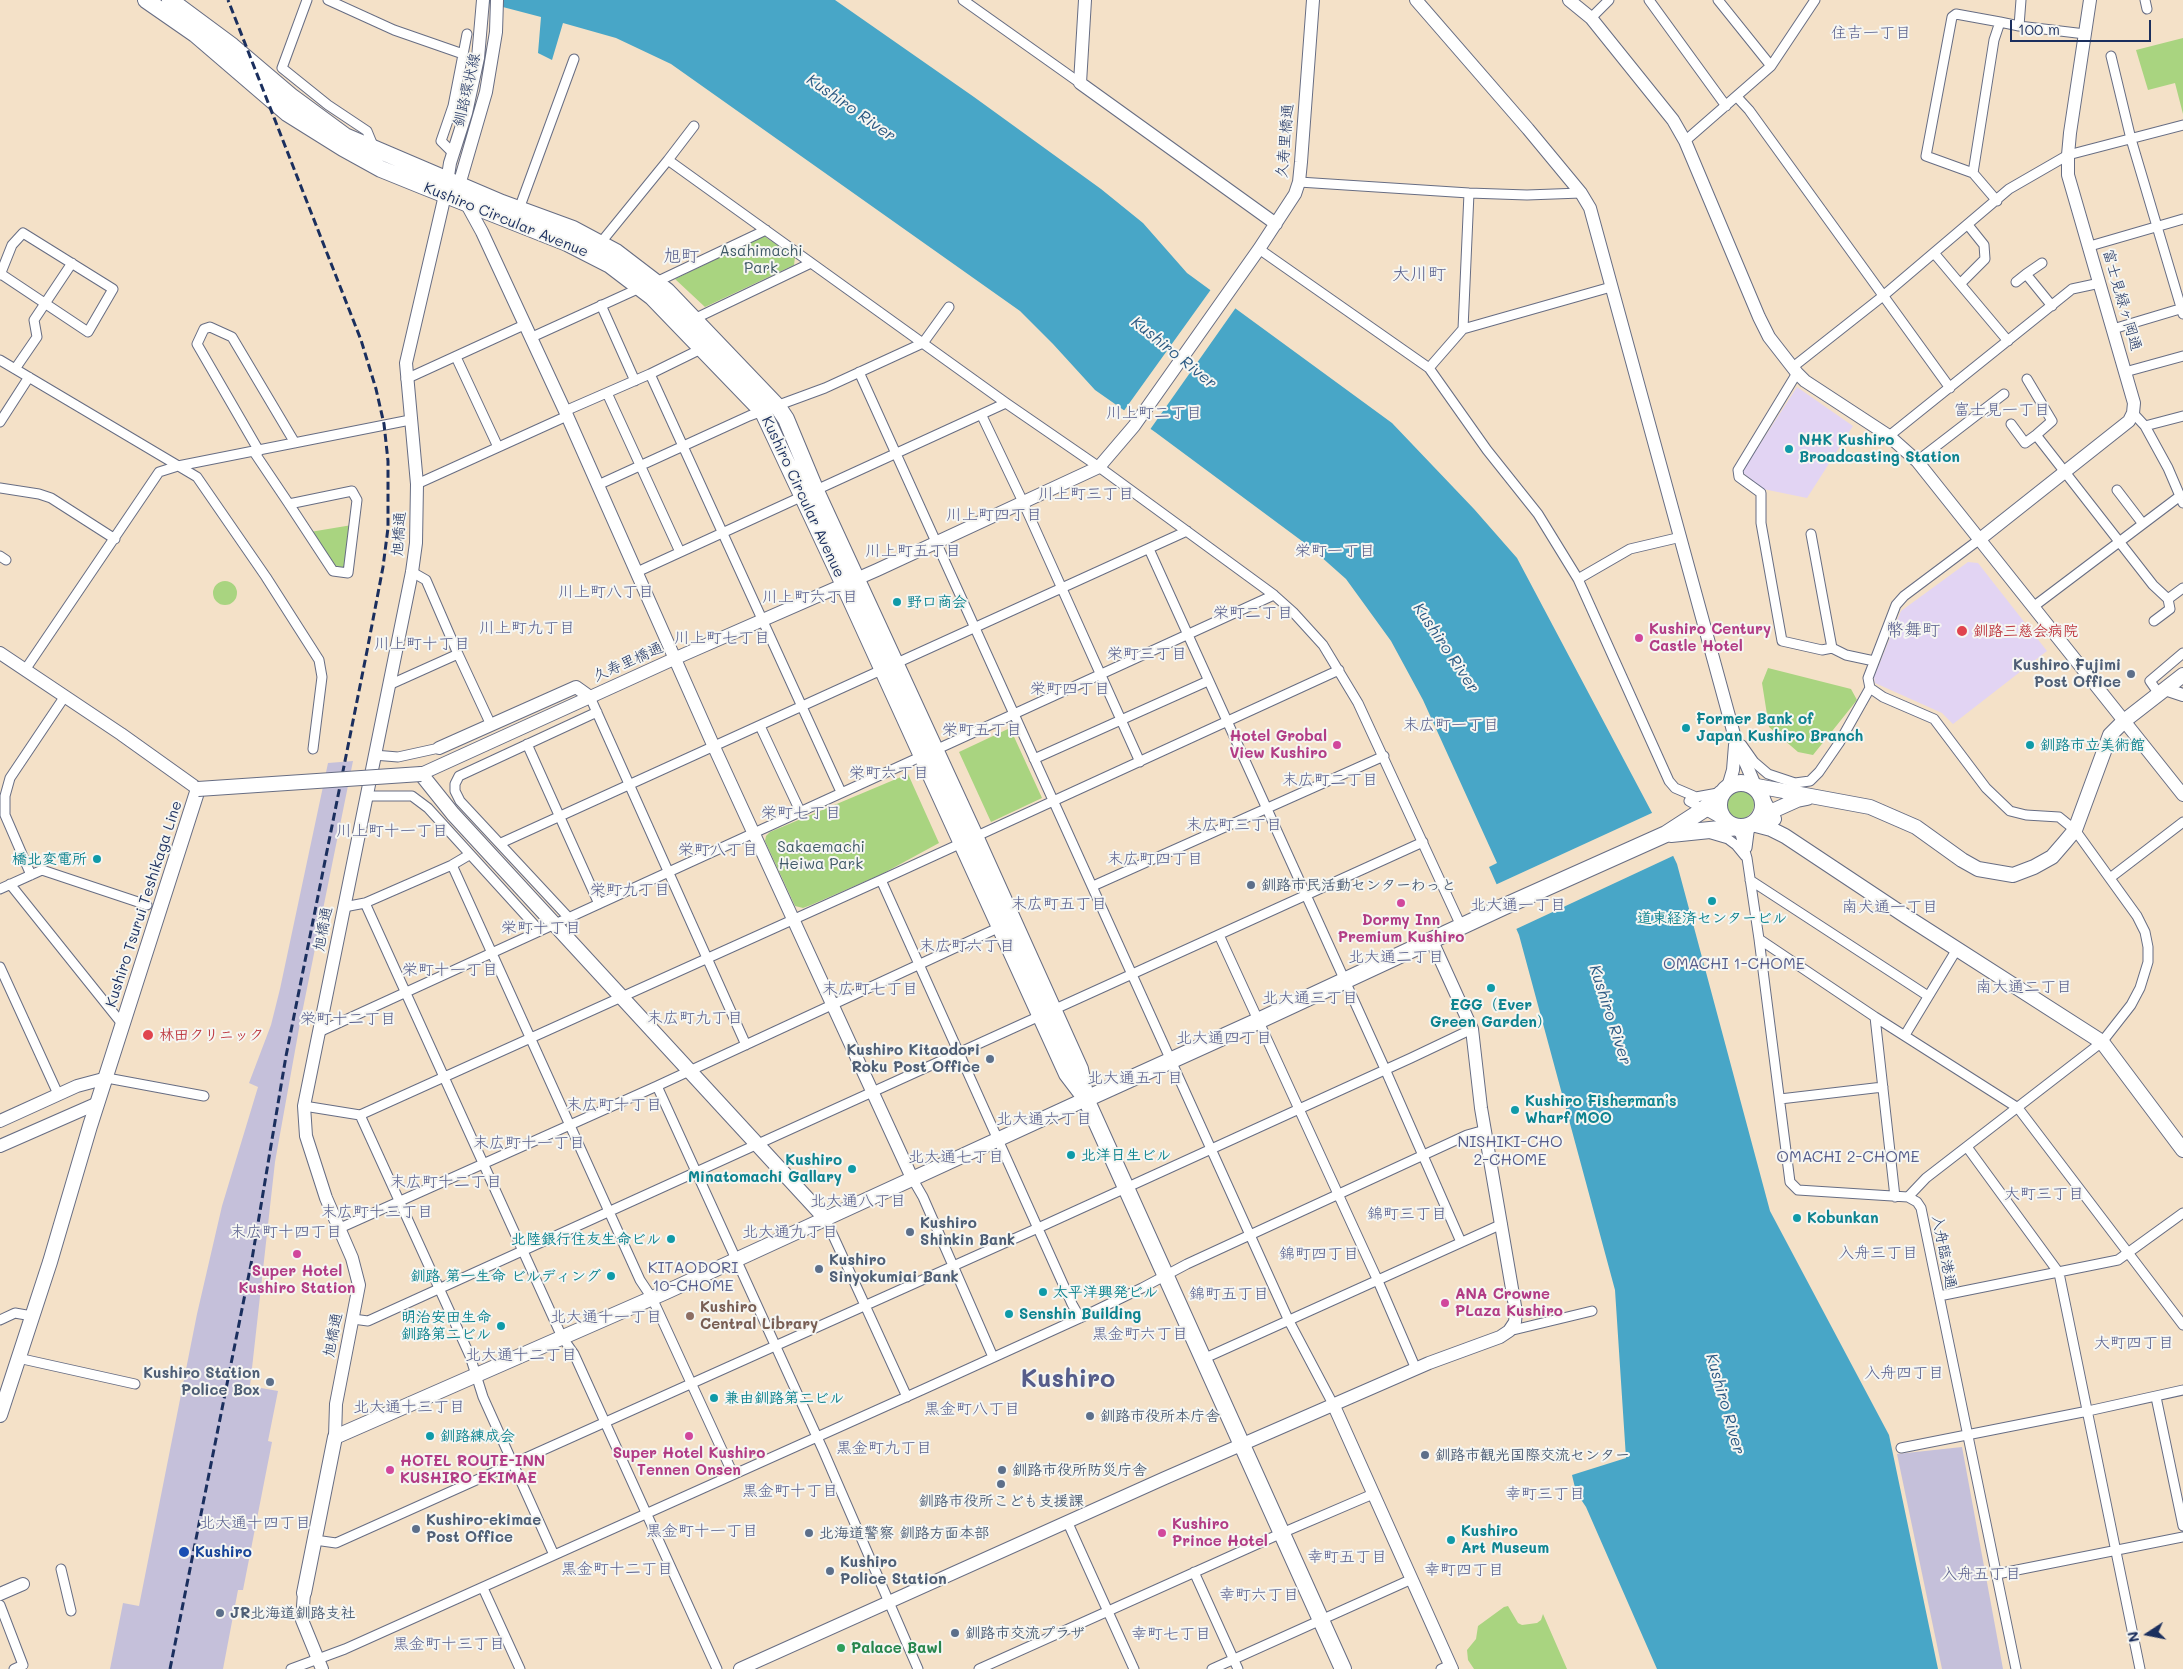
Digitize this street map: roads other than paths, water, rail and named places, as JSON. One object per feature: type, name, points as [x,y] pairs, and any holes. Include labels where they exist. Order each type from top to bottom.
[{"type":"highway","name":"Kushiro Circular Avenue","points":[[146,0],[195,34],[280,108],[308,127],[381,169],[450,187],[573,229],[596,249],[649,284],[770,409],[1047,1013]]},
{"type":"highway","name":"Kushiro Circular Avenue","points":[[170,0],[232,46],[317,117],[345,136],[450,187],[465,202],[567,243],[596,249]]},
{"type":"highway","points":[[1086,1099],[1666,834],[1689,828],[1746,822],[1763,804],[1754,789],[1733,784],[1703,810],[1689,828]]},
{"type":"highway","points":[[1724,791],[1719,806],[1720,812],[1746,822]]},
{"type":"highway","name":"Kushiro Circular Avenue","points":[[968,839],[1000,928],[1080,1069],[1086,1099],[1164,1276],[1204,1359],[1343,1669]]},
{"type":"main road","points":[[1754,789],[1870,807],[1916,827],[1962,860],[1978,869],[2013,875],[2034,867],[2052,857],[2074,830],[2110,735],[2124,721],[2183,675]]},
{"type":"main road","points":[[421,774],[453,814],[825,1218]]},
{"type":"main road","name":"Kushiro Tsurui Teshikaga Line","points":[[0,1415],[198,789],[421,774]]},
{"type":"main road","points":[[1746,822],[1797,800],[1813,797]]},
{"type":"main road","points":[[1746,822],[1771,829],[1785,836],[1957,950],[2102,1042],[2183,1150]]},
{"type":"main road","points":[[1746,822],[1785,836]]},
{"type":"main road","points":[[304,1593],[335,1437],[652,1298],[1086,1099]]},
{"type":"street","points":[[307,0],[282,68],[328,105],[367,131],[374,149]]},
{"type":"street","points":[[328,0],[394,30],[463,54]]},
{"type":"street","name":"釧路環状線","points":[[450,187],[453,152],[466,113],[478,58],[483,0]]},
{"type":"street","name":"釧路環状線","points":[[450,187],[486,92],[496,32],[497,0]]},
{"type":"street","points":[[963,0],[1276,224]]},
{"type":"street","points":[[1080,83],[1085,0]]},
{"type":"street","name":"久寿里橋通","points":[[421,774],[590,696],[850,582],[1099,468],[1134,426],[1290,202],[1299,182],[1313,0]]},
{"type":"street","points":[[1416,0],[1528,129],[1581,194],[1590,208],[1681,537],[1734,738],[1754,789]]},
{"type":"street","points":[[1569,0],[1591,18],[1673,120],[1685,141],[1769,337],[1804,381],[1889,436],[1917,461],[2183,795]]},
{"type":"street","points":[[1591,18],[1608,0]]},
{"type":"street","points":[[1649,0],[1726,106]]},
{"type":"street","points":[[1718,0],[1771,66]]},
{"type":"street","points":[[1685,141],[1771,66],[1815,0]]},
{"type":"street","points":[[2019,26],[2021,0]]},
{"type":"street","name":"富士見緑ヶ岡通","points":[[2090,0],[2068,155],[2068,175],[2134,403],[2134,413]]},
{"type":"street","points":[[1997,200],[1973,172],[1926,156],[1952,18],[1956,14],[2019,26],[2085,34]]},
{"type":"street","points":[[1973,172],[1994,40],[2000,22]]},
{"type":"street","points":[[453,152],[441,142],[453,106],[467,34]]},
{"type":"street","points":[[2111,56],[2131,139],[2182,310],[2113,329]]},
{"type":"street","points":[[519,209],[574,59]]},
{"type":"street","points":[[1737,97],[1749,110],[1950,388]]},
{"type":"street","points":[[1874,661],[1846,655],[1832,648],[1822,650],[1782,642],[1760,523],[1761,493],[1739,477],[1738,470],[1795,370],[2009,189],[2068,155],[2183,125]]},
{"type":"street","points":[[596,249],[694,126]]},
{"type":"street","points":[[668,160],[1006,404],[1099,468],[1274,595],[1293,612],[1323,645],[1358,703],[1462,928]]},
{"type":"street","points":[[1299,182],[1469,193],[1581,194]]},
{"type":"street","name":"旭橋通","points":[[335,1437],[336,1404],[354,1319],[359,1285],[354,1264],[326,1198],[306,1136],[304,1106],[412,572],[416,543],[417,484],[406,363],[408,345],[450,187]]},
{"type":"street","points":[[1463,329],[1469,193]]},
{"type":"street","points":[[465,202],[482,232],[566,414],[714,747],[794,918],[832,1006],[912,1178],[923,1197],[993,1357]]},
{"type":"street","points":[[2090,246],[2183,219]]},
{"type":"street","points":[[1961,283],[1985,259],[1984,245],[1968,225]]},
{"type":"street","points":[[530,338],[766,230]]},
{"type":"street","points":[[23,233],[113,290],[88,332],[45,303],[1,269],[12,245],[23,233]]},
{"type":"street","points":[[1259,249],[1430,368],[1487,450],[1538,514],[1578,579],[1669,782],[1675,788],[1696,797],[1724,791],[1735,758],[1734,738]]},
{"type":"street","points":[[1934,253],[2008,341]]},
{"type":"street","points":[[16,368],[37,337],[34,320],[72,263]]},
{"type":"street","points":[[687,322],[811,263]]},
{"type":"street","points":[[2016,282],[2042,263]]},
{"type":"street","points":[[2026,274],[2052,306]]},
{"type":"street","points":[[1889,436],[2072,289],[2100,283]]},
{"type":"street","points":[[1430,368],[1463,329],[1611,287]]},
{"type":"street","points":[[601,305],[635,380]]},
{"type":"street","points":[[598,485],[923,343],[949,308]]},
{"type":"street","points":[[406,379],[524,326]]},
{"type":"street","points":[[289,504],[352,491],[358,500],[348,573],[334,571],[289,504],[256,451],[197,344],[204,329],[210,327],[232,338],[295,443]]},
{"type":"street","points":[[417,484],[498,448],[607,393],[709,345]]},
{"type":"street","points":[[456,356],[498,448]]},
{"type":"street","points":[[2125,372],[2183,356]]},
{"type":"street","points":[[0,360],[197,477],[266,577],[319,660],[322,677],[313,749]]},
{"type":"street","points":[[859,372],[1013,714],[1134,974],[1170,1060],[1289,1320],[1334,1406],[1412,1580],[1448,1668]]},
{"type":"street","points":[[650,374],[841,792]]},
{"type":"street","points":[[0,422],[29,377]]},
{"type":"street","points":[[2011,424],[2025,442],[2036,435],[2052,420],[2027,379]]},
{"type":"street","points":[[607,393],[680,552]]},
{"type":"street","points":[[1917,461],[2004,394]]},
{"type":"street","points":[[637,572],[1006,404]]},
{"type":"street","points":[[1730,721],[1754,762],[1768,774],[1795,783],[1810,781],[1819,772],[1835,748],[1870,688],[1868,678],[1896,605],[1904,596],[1980,539],[2129,421],[2134,413],[2145,426],[2168,468],[2182,500],[2144,524],[2033,607]]},
{"type":"street","points":[[982,416],[1023,502],[1060,588],[1140,762]]},
{"type":"street","points":[[2145,426],[2183,416]]},
{"type":"street","points":[[25,670],[159,472],[178,466],[410,420]]},
{"type":"street","points":[[2036,435],[2153,585],[2168,599],[2170,609],[2154,622]]},
{"type":"street","points":[[0,488],[39,494],[51,498],[115,539]]},
{"type":"street","points":[[2117,490],[2144,524]]},
{"type":"street","points":[[501,843],[1187,532]]},
{"type":"street","points":[[1811,534],[1832,648]]},
{"type":"street","points":[[1578,579],[1630,549],[1681,537]]},
{"type":"street","points":[[1148,549],[1385,1069],[1461,1242]]},
{"type":"street","points":[[412,572],[426,580],[491,725]]},
{"type":"street","points":[[2168,599],[2183,588]]},
{"type":"street","points":[[319,1032],[1274,595]]},
{"type":"street","points":[[0,653],[163,763],[198,789]]},
{"type":"street","points":[[2183,653],[2150,681],[2162,692],[2183,695]]},
{"type":"street","points":[[389,686],[458,654]]},
{"type":"street","points":[[304,1106],[360,1115],[882,880],[1339,670]]},
{"type":"street","points":[[1034,759],[1208,681]]},
{"type":"street","points":[[374,755],[398,758],[439,748],[576,687],[590,696],[628,786],[746,1044]]},
{"type":"street","points":[[1746,822],[1747,858],[1790,1182],[1798,1190],[1908,1198],[1926,1178],[2102,1042],[2131,1005],[2140,988],[2148,962],[2145,932],[2137,916],[2074,830],[2059,817],[2026,815],[2010,811],[1986,788],[1934,719],[1883,697],[1870,688]]},
{"type":"street","points":[[31,875],[5,815],[5,796],[10,778],[65,696]]},
{"type":"street","points":[[569,918],[460,801],[455,791],[455,784],[459,776],[597,712]]},
{"type":"street","points":[[760,726],[800,811]]},
{"type":"street","points":[[527,744],[599,904]]},
{"type":"street","points":[[1093,886],[1384,756]]},
{"type":"street","points":[[1684,793],[1689,801],[1703,810],[1746,822]]},
{"type":"street","points":[[366,796],[412,796],[428,808],[539,930]]},
{"type":"street","points":[[1689,801],[1689,828],[1728,839],[1747,858]]},
{"type":"street","points":[[1746,822],[1740,834],[1747,858]]},
{"type":"street","points":[[2110,878],[2183,822]]},
{"type":"street","points":[[354,1319],[368,1322],[1423,842]]},
{"type":"street","points":[[344,907],[364,903],[452,865],[469,855]]},
{"type":"street","points":[[452,865],[640,1280],[652,1298],[733,1474]]},
{"type":"street","points":[[0,889],[42,870],[147,905]]},
{"type":"street","points":[[882,880],[918,964],[1080,1318]]},
{"type":"street","points":[[1750,880],[1928,996]]},
{"type":"street","points":[[10,884],[123,1025]]},
{"type":"street","points":[[364,903],[406,991],[562,1337],[574,1354],[717,1669]]},
{"type":"street","points":[[340,1228],[657,1086],[832,1006],[918,964],[1000,928]]},
{"type":"street","points":[[1219,935],[1378,1281],[1416,1369]]},
{"type":"street","points":[[1759,938],[1875,1017],[2018,1108],[2183,1325]]},
{"type":"street","points":[[1432,941],[1472,1028],[1485,1130],[1516,1312],[1515,1322],[1509,1331]]},
{"type":"street","points":[[1905,1035],[1957,950]]},
{"type":"street","points":[[0,967],[58,1094]]},
{"type":"street","points":[[1875,1017],[1895,1197]]},
{"type":"street","points":[[315,1540],[336,1543],[1038,1228],[1472,1028]]},
{"type":"street","points":[[0,1121],[77,1086],[107,1078],[204,1096]]},
{"type":"street","points":[[657,1086],[817,1437],[918,1669]]},
{"type":"street","points":[[1780,1099],[1883,1086]]},
{"type":"street","points":[[0,1146],[98,1103]]},
{"type":"street","points":[[360,1115],[470,1356],[475,1376],[511,1463],[554,1555]]},
{"type":"street","points":[[291,1669],[319,1664],[340,1652],[1080,1318],[1250,1234],[1471,1134],[1485,1130]]},
{"type":"street","points":[[1968,1146],[2059,1273],[2140,1669]]},
{"type":"street","name":"入舟臨港通","points":[[1908,1198],[1917,1202],[1922,1208],[2016,1669]]},
{"type":"street","points":[[1939,1296],[2118,1260],[2129,1254],[2183,1213]]},
{"type":"street","points":[[825,1218],[907,1397]]},
{"type":"street","points":[[1204,1359],[1502,1224]]},
{"type":"street","points":[[740,1669],[1242,1444],[1334,1406],[1416,1369],[1500,1337],[1509,1331],[1592,1311]]},
{"type":"street","points":[[0,1320],[15,1313],[32,1316]]},
{"type":"street","points":[[18,1358],[135,1384]]},
{"type":"street","points":[[1900,1448],[1968,1436],[2183,1390]]},
{"type":"street","points":[[2156,1397],[2183,1526]]},
{"type":"street","points":[[979,1669],[1282,1532],[1373,1494]]},
{"type":"street","points":[[1067,1522],[1134,1669]]},
{"type":"street","points":[[1996,1574],[2183,1537]]},
{"type":"street","points":[[61,1569],[70,1611]]},
{"type":"street","points":[[1194,1572],[1238,1669]]},
{"type":"street","points":[[1212,1669],[1412,1580]]},
{"type":"street","points":[[0,1594],[23,1584]]},
{"type":"street","points":[[483,1588],[520,1669]]},
{"type":"street","points":[[304,1593],[302,1620],[319,1664]]},
{"type":"street","points":[[0,1605],[23,1665],[14,1669]]},
{"type":"water","name":"Kushiro River","points":[[476,0],[835,0],[1101,189],[1143,223],[1187,273],[1392,423],[1474,509],[1517,558],[1659,826],[1677,864],[1770,1211],[1889,1435],[1938,1669],[1657,1669],[1586,1507],[1576,1492],[1572,1475],[1626,1458],[1615,1290],[1519,935],[1489,867],[1497,863],[1423,700],[1391,641],[1346,579],[1310,547],[1095,390],[1020,311],[671,64],[616,38],[563,23],[552,60],[538,53],[541,17]]},
{"type":"railway","points":[[170,1669],[252,1259],[286,1056],[367,651],[383,567],[388,528],[388,461],[384,424],[376,389],[361,340],[228,0]]},
{"type":"place","name":"NHK Kushiro Broadcasting Station","points":[[1789,449]]},
{"type":"place","name":"野口商会","points":[[897,602]]},
{"type":"place","name":"釧路三慈会病院","points":[[1962,631]]},
{"type":"place","name":"Kushiro Century Castle Hotel","points":[[1639,638]]},
{"type":"place","name":"Kushiro Fujimi Post Office","points":[[2131,674]]},
{"type":"place","name":"Former Bank of Japan Kushiro Branch","points":[[1686,728]]},
{"type":"place","name":"Hotel Grobal View Kushiro","points":[[1337,745]]},
{"type":"place","name":"釧路市立美術館","points":[[2030,745]]},
{"type":"place","name":"橋北変電所","points":[[97,859]]},
{"type":"place","name":"釧路市民活動センターわっと","points":[[1251,885]]},
{"type":"place","name":"道東経済センタービル","points":[[1712,901]]},
{"type":"place","name":"Dormy Inn Premium Kushiro","points":[[1401,903]]},
{"type":"place","name":"EGG（Ever Green Garden）","points":[[1491,988]]},
{"type":"place","name":"林田クリニック","points":[[148,1035]]},
{"type":"place","name":"Kushiro Kitaodori Roku Post Office","points":[[990,1059]]},
{"type":"place","name":"Kushiro Fisherman’s Wharf MOO","points":[[1515,1110]]},
{"type":"place","name":"北洋日生ビル","points":[[1071,1155]]},
{"type":"place","name":"Kushiro Minatomachi Gallary","points":[[852,1169]]},
{"type":"place","name":"Kobunkan","points":[[1797,1218]]},
{"type":"place","name":"Kushiro Shinkin Bank","points":[[910,1232]]},
{"type":"place","name":"北陸銀行住友生命ビル","points":[[671,1239]]},
{"type":"place","name":"Super Hotel Kushiro Station","points":[[297,1254]]},
{"type":"place","name":"Kushiro Sinyokumiai Bank","points":[[819,1269]]},
{"type":"place","name":"釧路 第一生命 ビルディング","points":[[611,1276]]},
{"type":"place","name":"太平洋興発ビル","points":[[1043,1292]]},
{"type":"place","name":"ANA Crowne PLaza Kushiro","points":[[1445,1303]]},
{"type":"place","name":"Senshin Building","points":[[1009,1314]]},
{"type":"place","name":"Kushiro Central Library","points":[[690,1316]]},
{"type":"place","name":"明治安田生命 釧路第二ビル","points":[[501,1326]]},
{"type":"place","name":"Kushiro Station Police Box","points":[[270,1382]]},
{"type":"place","name":"兼由釧路第二ビル","points":[[714,1398]]},
{"type":"place","name":"釧路市役所本庁舎","points":[[1090,1416]]},
{"type":"place","name":"釧路練成会","points":[[430,1436]]},
{"type":"place","name":"Super Hotel Kushiro Tennen Onsen","points":[[689,1436]]},
{"type":"place","name":"釧路市観光国際交流センター","points":[[1425,1455]]},
{"type":"place","name":"HOTEL ROUTE-INN KUSHIRO EKIMAE","points":[[390,1470]]},
{"type":"place","name":"釧路市役所防災庁舎","points":[[1002,1470]]},
{"type":"place","name":"釧路市役所こども支援課","points":[[1001,1484]]},
{"type":"place","name":"Kushiro-ekimae Post Office","points":[[416,1529]]},
{"type":"place","name":"北海道警察 釧路方面本部","points":[[809,1533]]},
{"type":"place","name":"Kushiro Prince Hotel","points":[[1162,1533]]},
{"type":"place","name":"Kushiro Art Museum","points":[[1451,1540]]},
{"type":"place","name":"Kushiro","points":[[184,1552]]},
{"type":"place","name":"Kushiro Police Station","points":[[830,1571]]},
{"type":"place","name":"JR北海道釧路支社","points":[[220,1613]]},
{"type":"place","name":"釧路市交流プラザ","points":[[955,1633]]},
{"type":"place","name":"Palace Bawl","points":[[841,1648]]},
{"type":"district","name":"住吉一丁目","points":[[1871,33]]},
{"type":"district","name":"旭町","points":[[681,256]]},
{"type":"district","name":"大川町","points":[[1419,274]]},
{"type":"district","name":"富士見一丁目","points":[[2002,410]]},
{"type":"district","name":"川上町二丁目","points":[[1154,413]]},
{"type":"district","name":"川上町三丁目","points":[[1086,494]]},
{"type":"district","name":"川上町四丁目","points":[[994,515]]},
{"type":"district","name":"川上町五丁目","points":[[913,551]]},
{"type":"district","name":"栄町一丁目","points":[[1335,551]]},
{"type":"district","name":"川上町八丁目","points":[[606,592]]},
{"type":"district","name":"川上町六丁目","points":[[810,597]]},
{"type":"district","name":"栄町二丁目","points":[[1253,613]]},
{"type":"district","name":"川上町九丁目","points":[[527,628]]},
{"type":"district","name":"幣舞町","points":[[1913,630]]},
{"type":"district","name":"川上町七丁目","points":[[722,638]]},
{"type":"district","name":"川上町十丁目","points":[[422,644]]},
{"type":"district","name":"栄町三丁目","points":[[1147,654]]},
{"type":"district","name":"栄町四丁目","points":[[1070,689]]},
{"type":"district","name":"末広町一丁目","points":[[1451,725]]},
{"type":"district","name":"栄町五丁目","points":[[982,730]]},
{"type":"district","name":"栄町六丁目","points":[[889,773]]},
{"type":"district","name":"末広町二丁目","points":[[1330,780]]},
{"type":"district","name":"栄町七丁目","points":[[801,813]]},
{"type":"district","name":"末広町三丁目","points":[[1234,825]]},
{"type":"district","name":"川上町十一丁目","points":[[392,831]]},
{"type":"district","name":"栄町八丁目","points":[[718,850]]},
{"type":"district","name":"末広町四丁目","points":[[1155,859]]},
{"type":"district","name":"栄町九丁目","points":[[630,890]]},
{"type":"district","name":"末広町五丁目","points":[[1059,904]]},
{"type":"district","name":"北大通一丁目","points":[[1518,905]]},
{"type":"district","name":"南大通一丁目","points":[[1890,907]]},
{"type":"district","name":"栄町十丁目","points":[[541,928]]},
{"type":"district","name":"末広町六丁目","points":[[967,946]]},
{"type":"district","name":"北大通二丁目","points":[[1396,957]]},
{"type":"district","name":"OMACHI 1-CHOME","points":[[1734,964]]},
{"type":"district","name":"栄町十一丁目","points":[[450,970]]},
{"type":"district","name":"南大通二丁目","points":[[2024,987]]},
{"type":"district","name":"末広町七丁目","points":[[870,989]]},
{"type":"district","name":"北大通三丁目","points":[[1310,998]]},
{"type":"district","name":"末広町九丁目","points":[[695,1018]]},
{"type":"district","name":"栄町十二丁目","points":[[348,1019]]},
{"type":"district","name":"北大通四丁目","points":[[1224,1038]]},
{"type":"district","name":"北大通五丁目","points":[[1135,1078]]},
{"type":"district","name":"末広町十丁目","points":[[614,1105]]},
{"type":"district","name":"北大通六丁目","points":[[1044,1119]]},
{"type":"district","name":"末広町十一丁目","points":[[529,1143]]},
{"type":"district","name":"NISHIKI-CHO 2-CHOME","points":[[1510,1151]]},
{"type":"district","name":"北大通七丁目","points":[[956,1157]]},
{"type":"district","name":"OMACHI 2-CHOME","points":[[1848,1157]]},
{"type":"district","name":"末広町十二丁目","points":[[446,1182]]},
{"type":"district","name":"大町三丁目","points":[[2044,1194]]},
{"type":"district","name":"北大通八丁目","points":[[858,1201]]},
{"type":"district","name":"末広町十三丁目","points":[[377,1212]]},
{"type":"district","name":"錦町三丁目","points":[[1407,1214]]},
{"type":"district","name":"末広町十四丁目","points":[[286,1232]]},
{"type":"district","name":"北大通九丁目","points":[[790,1232]]},
{"type":"district","name":"入舟三丁目","points":[[1878,1253]]},
{"type":"district","name":"錦町四丁目","points":[[1319,1254]]},
{"type":"district","name":"KITAODORI 10-CHOME","points":[[693,1277]]},
{"type":"district","name":"錦町五丁目","points":[[1229,1294]]},
{"type":"district","name":"北大通十一丁目","points":[[606,1317]]},
{"type":"district","name":"黒金町六丁目","points":[[1140,1334]]},
{"type":"district","name":"大町四丁目","points":[[2134,1343]]},
{"type":"district","name":"北大通十二丁目","points":[[521,1355]]},
{"type":"district","name":"入舟四丁目","points":[[1904,1373]]},
{"type":"district","name":"Kushiro","points":[[1068,1379]]},
{"type":"district","name":"北大通十三丁目","points":[[409,1407]]},
{"type":"district","name":"黒金町八丁目","points":[[972,1409]]},
{"type":"district","name":"黒金町九丁目","points":[[884,1448]]},
{"type":"district","name":"黒金町十丁目","points":[[790,1491]]},
{"type":"district","name":"幸町三丁目","points":[[1545,1494]]},
{"type":"district","name":"北大通十四丁目","points":[[255,1523]]},
{"type":"district","name":"黒金町十一丁目","points":[[702,1531]]},
{"type":"district","name":"幸町五丁目","points":[[1347,1557]]},
{"type":"district","name":"黒金町十二丁目","points":[[617,1569]]},
{"type":"district","name":"幸町四丁目","points":[[1464,1570]]},
{"type":"district","name":"入舟五丁目","points":[[1981,1574]]},
{"type":"district","name":"幸町六丁目","points":[[1259,1595]]},
{"type":"district","name":"幸町七丁目","points":[[1171,1634]]},
{"type":"district","name":"黒金町十三丁目","points":[[449,1644]]},
{"type":"park label","name":"Asahimachi Park","points":[[761,260]]},
{"type":"park label","name":"Sakaemachi Heiwa Park","points":[[821,856]]}]
